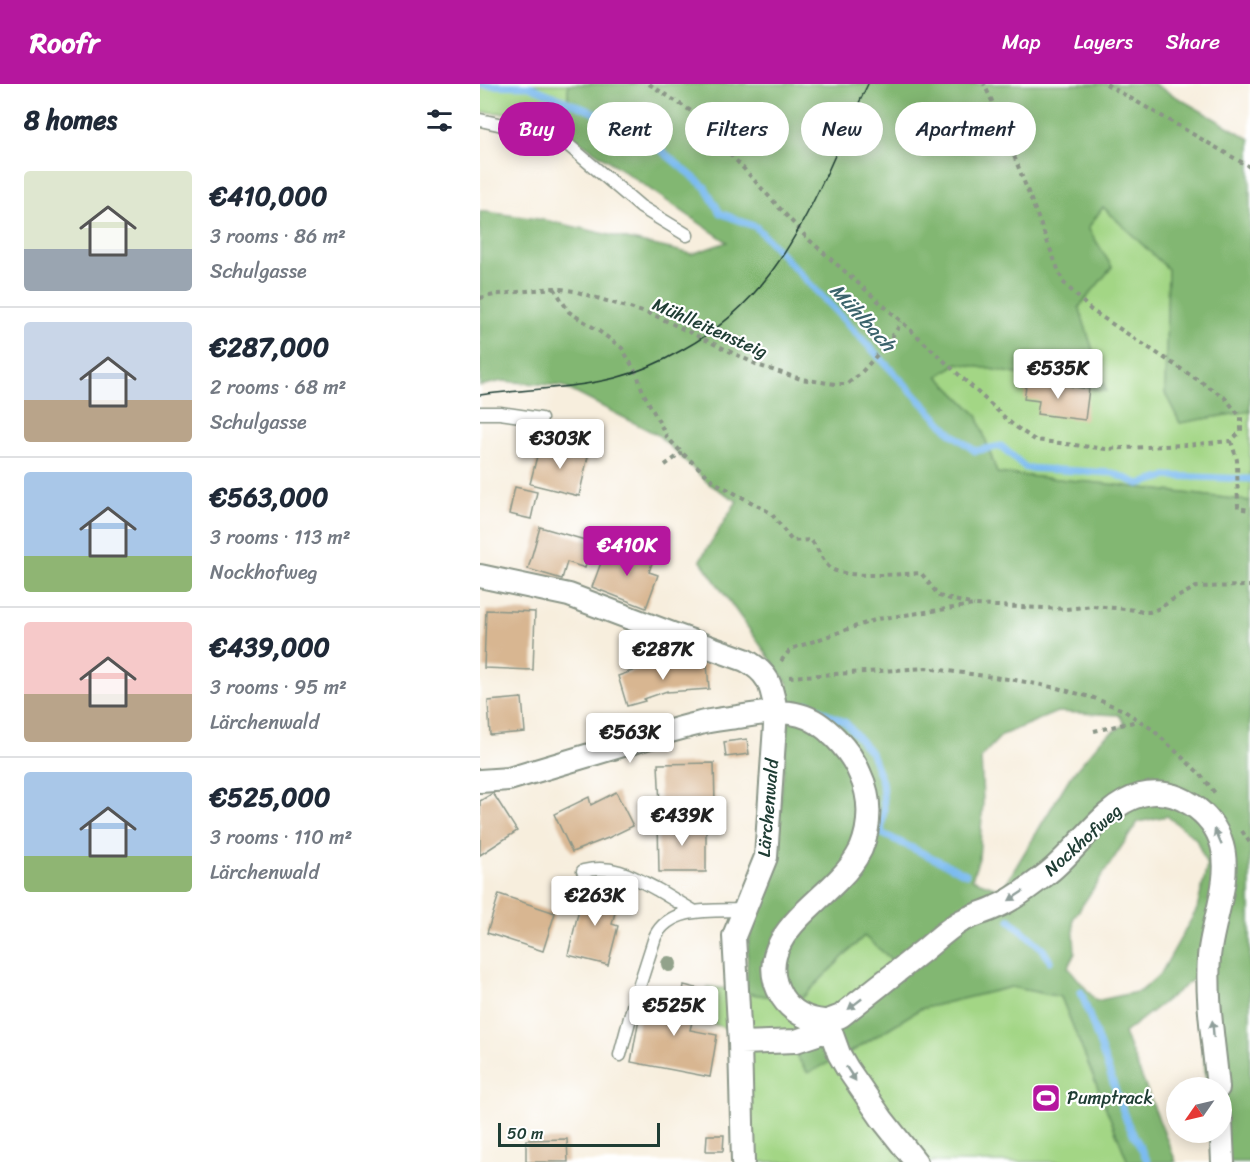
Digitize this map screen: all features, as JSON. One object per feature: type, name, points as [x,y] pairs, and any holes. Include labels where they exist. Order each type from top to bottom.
[{"type":"street","points":[[480,576],[577,598],[745,660],[768,678]]},
{"type":"street","name":"Lärchenwald","points":[[743,1162],[734,936],[766,857],[776,711],[768,678]]},
{"type":"street","points":[[480,781],[509,778],[698,723],[776,711],[802,715],[822,727],[848,752],[860,773],[868,800],[868,825],[855,858],[841,878],[790,927],[778,945],[773,965],[776,985],[786,1004],[804,1016],[827,1021]]},
{"type":"street","name":"Nockhofweg","points":[[827,1021],[841,1016],[959,922],[998,907],[1015,897],[1067,856],[1110,811],[1122,802],[1143,795],[1166,794],[1188,803],[1204,814],[1212,823],[1222,845],[1224,869],[1209,954],[1208,983],[1217,1077]]},
{"type":"street","points":[[740,1043],[796,1041],[817,1034],[827,1021]]},
{"type":"street","points":[[827,1021],[839,1054],[847,1068],[882,1119],[916,1162]]},
{"type":"street","points":[[1222,1143],[1223,1162]]},
{"type":"lane","points":[[480,120],[525,130],[567,144],[641,207],[687,235]]},
{"type":"lane","points":[[480,413],[500,413],[541,419]]},
{"type":"lane","points":[[583,871],[595,868],[609,869],[631,875],[695,912]]},
{"type":"lane","points":[[620,1055],[654,937],[663,924],[677,916],[695,912],[744,910]]},
{"type":"path","points":[[649,84],[691,111],[807,238],[1013,425],[1035,440],[1106,449],[1185,446],[1231,441],[1241,431],[1241,417],[1224,397],[1091,310],[1063,282],[984,84]]},
{"type":"path","points":[[1106,84],[1250,166]]},
{"type":"path","points":[[554,288],[568,312],[622,348],[667,437],[682,453],[716,483],[771,513],[792,541],[811,540],[830,568],[844,573],[921,573],[939,596],[974,605]]},
{"type":"path","name":"Mühlleitensteig","points":[[480,298],[554,288],[585,294],[656,316],[760,366],[822,383],[847,384],[859,375],[887,344],[902,322]]},
{"type":"path","points":[[1231,441],[1237,460],[1238,508],[1250,510]]},
{"type":"path","points":[[665,465],[682,453]]},
{"type":"path","points":[[768,678],[790,649],[877,619],[974,605],[1066,609],[1093,606],[1149,612],[1160,609],[1196,587],[1250,586]]},
{"type":"path","points":[[768,678],[926,668],[1058,688],[1123,710],[1152,729],[1201,775],[1220,800]]},
{"type":"path","points":[[1094,731],[1139,721]]},
{"type":"path","points":[[1238,825],[1250,843]]},
{"type":"green space","points":[[480,84],[568,84],[568,102],[498,102],[498,113],[480,112]]},
{"type":"green space","points":[[568,84],[1154,84],[1250,139],[1250,411],[1180,423],[1165,393],[1168,269],[1103,207],[1088,228],[1112,267],[1079,307],[1106,391],[958,363],[938,376],[977,415],[997,473],[1250,501],[1250,1162],[1213,1162],[1218,1143],[1232,1143],[1232,1077],[1206,1077],[1195,978],[1124,1033],[1166,1137],[1166,1143],[1168,1143],[1176,1162],[1128,1162],[1061,997],[1011,987],[920,1009],[854,1050],[808,1073],[794,1052],[845,1023],[905,971],[864,936],[799,1001],[746,993],[748,942],[774,863],[788,726],[788,684],[700,560],[737,501],[709,484],[658,435],[562,386],[502,381],[480,386],[480,211],[545,220],[692,254],[727,242],[602,156],[673,156],[673,102],[587,102],[587,146],[575,138],[575,102],[568,102]],"holes":[[[1057,712],[1119,715],[1125,724],[1103,738],[1070,777],[1002,890],[972,879],[979,858],[983,802],[981,757],[1002,735]],[[1167,816],[1196,839],[1207,866],[1197,909],[1161,973],[1141,991],[1096,1001],[1068,967],[1075,953],[1073,919],[1138,822]]]},
{"type":"green space","points":[[1103,207],[1168,269],[1165,393],[1180,423],[1250,411],[1250,501],[997,473],[977,415],[938,376],[958,363],[1106,391],[1079,307],[1112,267],[1088,228]]},
{"type":"green space","points":[[864,936],[905,971],[794,1052],[807,1072],[854,1050],[920,1009],[1011,987],[1061,997],[1128,1162],[743,1162],[746,993],[799,1001]]},
{"type":"green space","points":[[708,987],[729,989],[733,1030],[700,1020]]},
{"type":"building","points":[[1027,380],[1089,389],[1085,420],[1037,414],[1039,401],[1024,399]]},
{"type":"building","points":[[561,445],[589,452],[579,496],[530,484],[539,448],[559,452]]},
{"type":"building","points":[[515,487],[537,492],[531,519],[509,514]]},
{"type":"building","points":[[540,527],[592,542],[585,568],[567,562],[562,579],[528,569]]},
{"type":"building","points":[[623,549],[653,560],[649,572],[658,575],[646,608],[592,587],[605,552],[620,557]]},
{"type":"building","points":[[486,610],[535,612],[533,670],[484,668]]},
{"type":"building","points":[[707,663],[709,689],[667,691],[627,706],[618,676],[635,670]]},
{"type":"building","points":[[522,698],[525,732],[490,735],[488,701]]},
{"type":"building","points":[[747,739],[749,754],[726,757],[724,742]]},
{"type":"building","points":[[714,763],[715,804],[660,805],[658,764]]},
{"type":"building","points":[[616,792],[633,826],[572,852],[554,814],[589,797],[591,805]]},
{"type":"building","points":[[493,793],[517,831],[480,855],[480,801]]},
{"type":"building","points":[[658,822],[706,822],[706,872],[659,872]]},
{"type":"building","points":[[584,888],[619,897],[612,924],[618,926],[608,965],[568,955]]},
{"type":"building","points":[[499,894],[555,913],[543,951],[487,933]]},
{"type":"building","points":[[684,985],[700,989],[690,1030],[717,1035],[710,1077],[631,1062],[642,1002],[668,1007],[682,998]]},
{"type":"building","points":[[707,1135],[724,1135],[723,1151],[706,1151]]},
{"type":"building","points":[[567,1139],[568,1162],[526,1162],[526,1140]]},
{"type":"waterway","name":"Mühlbach","points":[[480,85],[529,86],[638,131],[705,187],[720,213],[756,227],[951,433],[975,451],[1001,446],[1026,468],[1113,473],[1139,484],[1168,476],[1250,479]]},
{"type":"waterway","points":[[808,704],[846,723],[871,753],[882,782],[884,809],[881,833],[966,874]]},
{"type":"waterway","points":[[1010,920],[1042,948],[1050,961]]},
{"type":"waterway","points":[[1081,992],[1127,1122],[1148,1162]]},
{"type":"tram line","points":[[480,395],[598,382],[624,376],[682,350],[732,315],[753,295],[770,273],[801,225],[868,84]]},
{"type":"place","name":"Pumptrack","points":[[1046,1098]]}]
